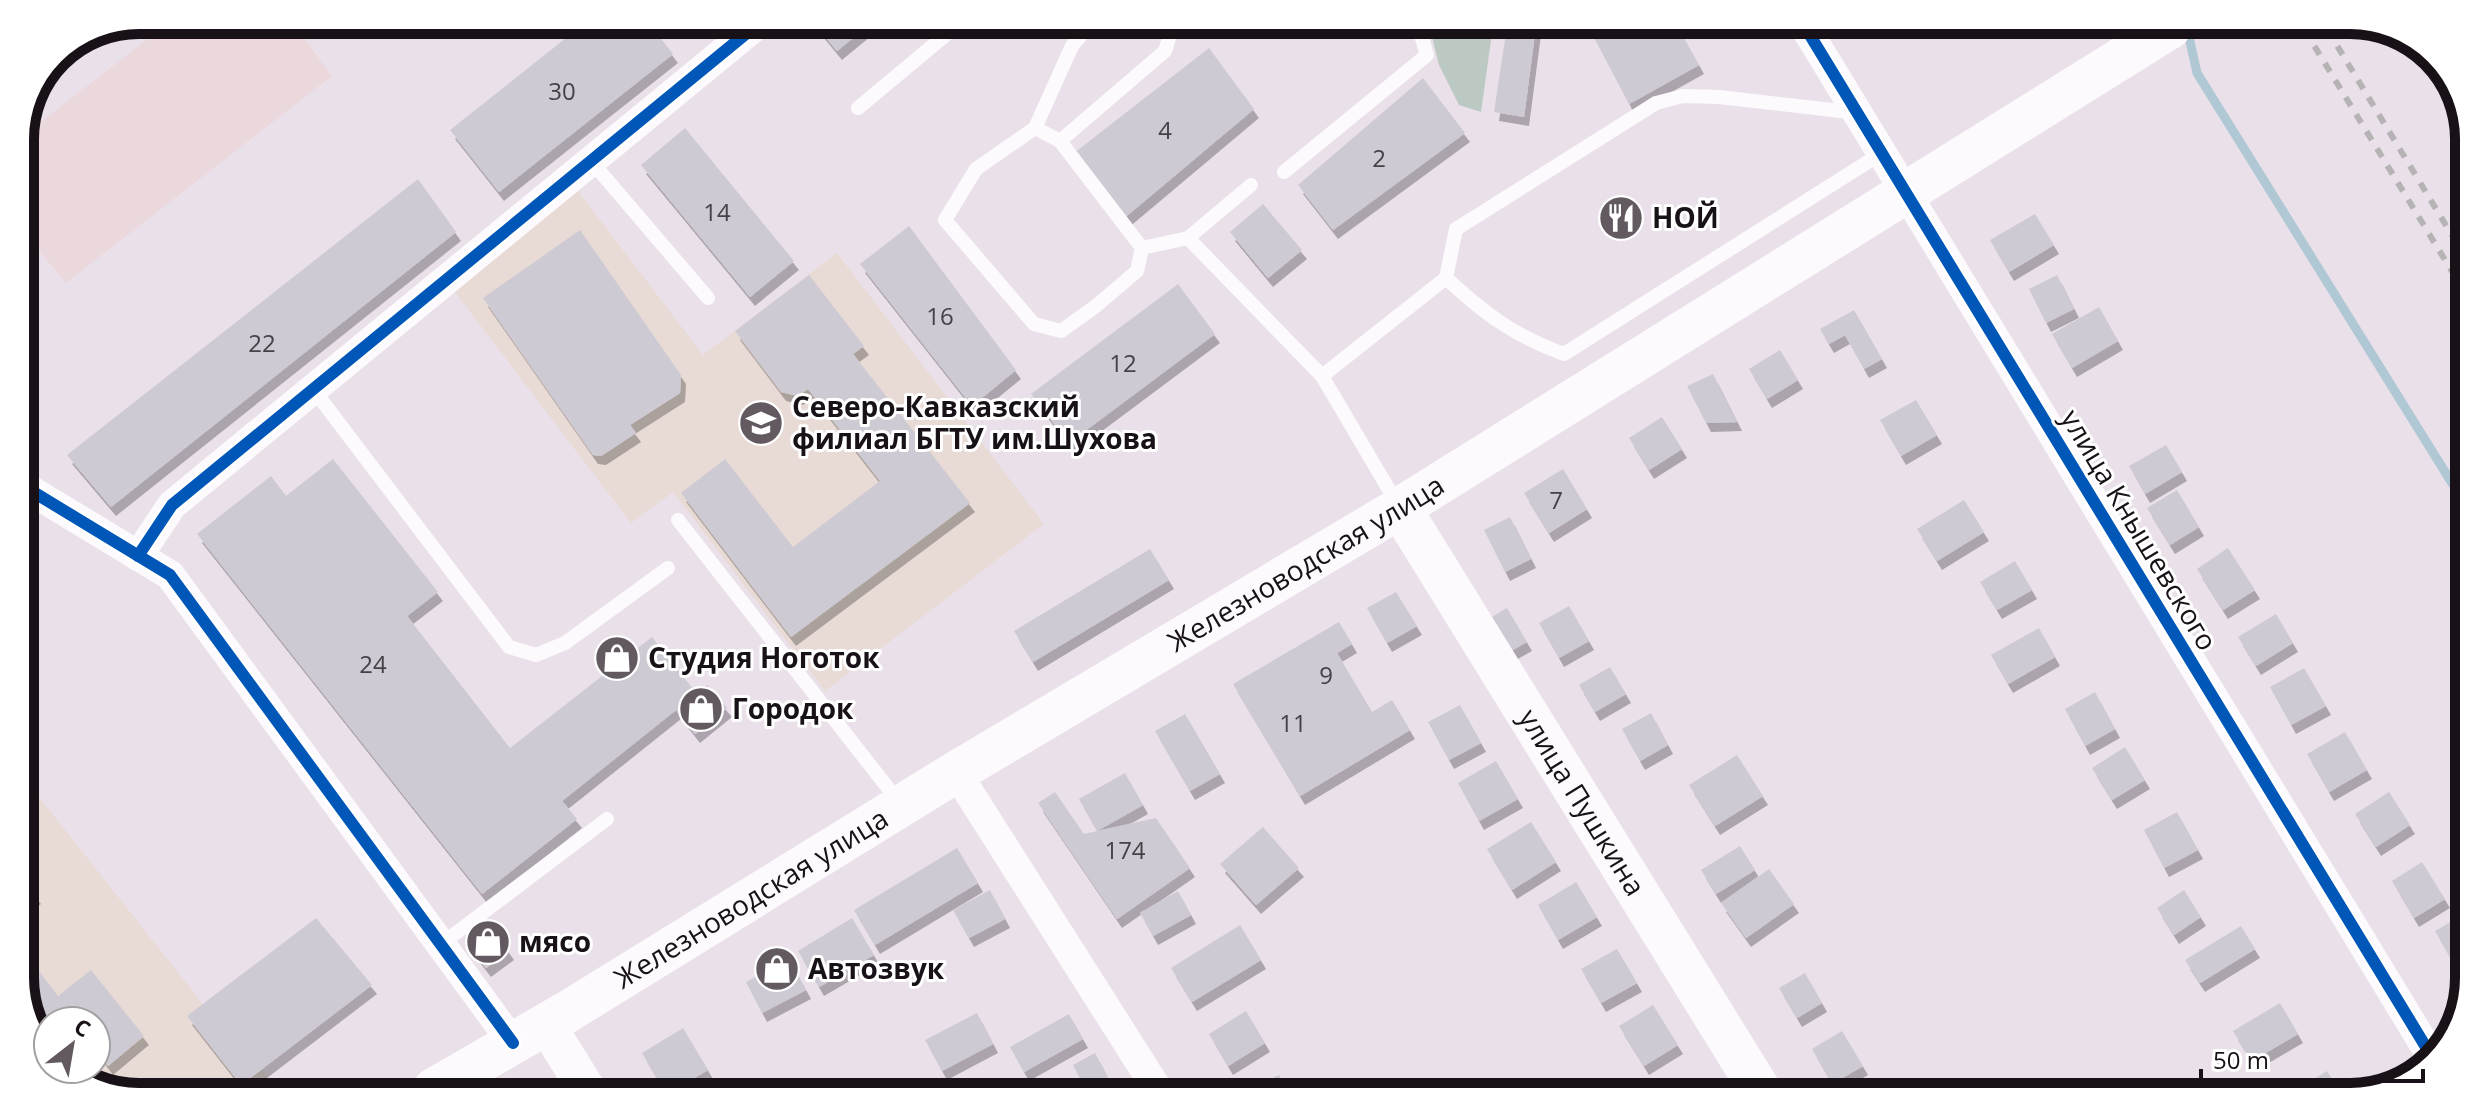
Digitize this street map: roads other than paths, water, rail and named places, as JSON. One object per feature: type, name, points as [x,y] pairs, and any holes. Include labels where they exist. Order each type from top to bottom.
[{"type":"main road","name":"Железноводская улица","points":[[444,1083],[956,772],[1414,499],[2160,34]]},
{"type":"main road","name":"улица Пушкина","points":[[1414,499],[1756,1083]]},
{"type":"street","points":[[138,556],[172,505],[746,34]]},
{"type":"street","name":"улица Кнышевского","points":[[1809,34],[2427,1049]]},
{"type":"street","points":[[34,493],[170,575],[440,945],[580,1083]]},
{"type":"street","points":[[956,772],[1153,1083]]},
{"type":"lane","points":[[858,108],[947,34]]},
{"type":"lane","points":[[1035,128],[1060,141],[1142,248],[1137,271],[1061,331],[1034,324],[945,220],[976,169],[1035,128],[1072,46],[1082,34]]},
{"type":"lane","points":[[1060,141],[1165,51],[1170,34]]},
{"type":"lane","points":[[1284,172],[1427,55],[1421,34]]},
{"type":"lane","points":[[1322,376],[1446,278],[1456,229],[1656,103],[1683,96],[1719,97],[1858,113]]},
{"type":"lane","points":[[1446,278],[1478,308],[1525,339],[1564,354],[1882,153]]},
{"type":"lane","points":[[591,161],[708,298]]},
{"type":"lane","points":[[1142,248],[1188,238],[1251,185]]},
{"type":"lane","points":[[1188,238],[1322,376],[1414,499]]},
{"type":"lane","points":[[313,389],[509,647],[536,655],[565,643],[668,568]]},
{"type":"lane","points":[[678,520],[902,806]]},
{"type":"lane","points":[[440,945],[607,819]]},
{"type":"waterway","points":[[2188,34],[2197,73],[2455,488]]},
{"type":"railway","points":[[2307,34],[2455,276]]},
{"type":"railway","points":[[2330,34],[2455,240]]},
{"type":"place","name":"НОЙ","points":[[1621,218]]},
{"type":"place","name":"Северо-Кавказский филиал БГТУ им.Шухова","points":[[761,423]]},
{"type":"place","name":"Студия Ноготок","points":[[617,658]]},
{"type":"place","name":"Городок","points":[[701,709]]},
{"type":"place","name":"мясо","points":[[488,942]]},
{"type":"place","name":"Автозвук","points":[[777,969]]}]
